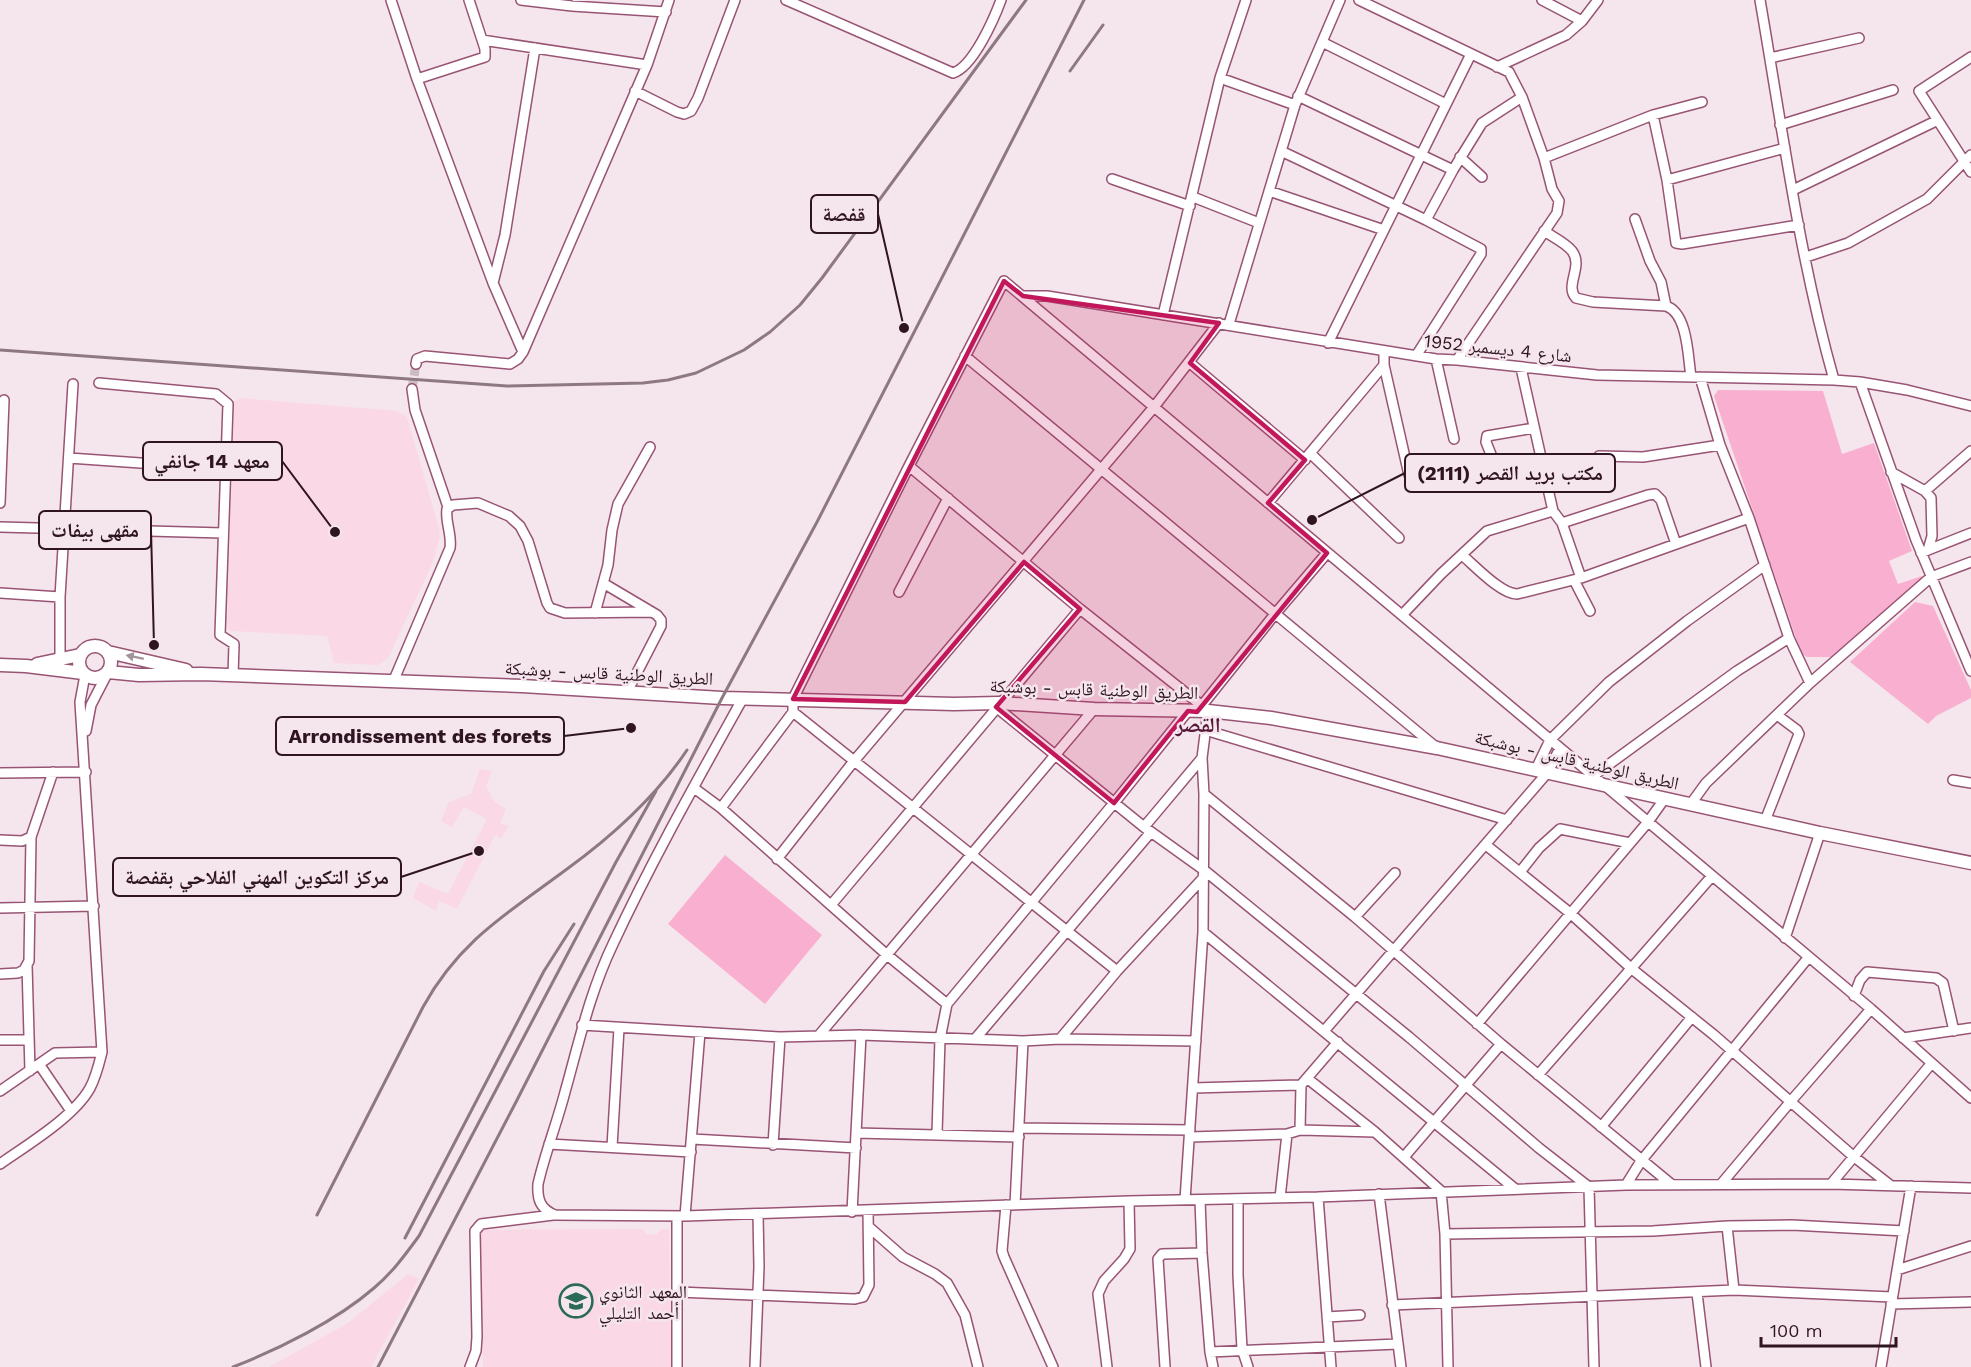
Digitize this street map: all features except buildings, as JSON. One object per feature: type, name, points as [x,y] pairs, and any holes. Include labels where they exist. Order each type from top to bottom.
[{"type":"main road","points":[[0,665],[84,674],[96,679],[108,673],[112,662],[108,652],[96,646],[87,648],[80,655],[26,666]]},
{"type":"main road","name":"الطريق الوطنية قابس - بوشبكة","points":[[108,652],[201,674]]},
{"type":"main road","points":[[80,655],[79,662],[84,674]]},
{"type":"main road","name":"الطريق الوطنية قابس - بوشبكة","points":[[108,673],[201,674],[627,692],[744,698],[793,706],[905,702],[1095,709],[1199,710],[1271,718],[1437,748],[1820,833],[1971,863]]},
{"type":"street","points":[[391,0],[417,79],[493,283],[523,352]]},
{"type":"street","points":[[417,79],[483,59],[486,52],[469,0]]},
{"type":"street","points":[[521,0],[666,12]]},
{"type":"street","points":[[416,364],[418,358],[425,356],[486,363],[510,363],[518,359],[523,352],[646,65],[669,0]]},
{"type":"street","points":[[635,91],[680,114],[691,111],[735,0]]},
{"type":"street","points":[[786,0],[955,73],[969,61],[995,17],[1001,0]]},
{"type":"street","points":[[1163,315],[1220,78],[1246,0]]},
{"type":"street","points":[[777,859],[854,761],[1224,324],[1259,223],[1296,100],[1340,0]]},
{"type":"street","points":[[1359,0],[1423,29],[1510,74],[1522,97],[1544,158],[1552,189],[1560,204],[1557,213],[1457,360]]},
{"type":"street","points":[[1542,0],[1582,21]]},
{"type":"street","points":[[1497,67],[1566,35],[1582,21],[1598,0]]},
{"type":"street","points":[[1760,0],[1799,225],[1818,321],[1834,380]]},
{"type":"street","points":[[1770,58],[1859,38]]},
{"type":"street","points":[[482,40],[646,65]]},
{"type":"street","points":[[1322,42],[1446,104]]},
{"type":"street","points":[[493,283],[505,236],[536,48]]},
{"type":"street","points":[[1328,343],[1471,54]]},
{"type":"street","points":[[1971,57],[1919,90],[1936,121],[1971,172]]},
{"type":"street","points":[[1220,78],[1296,100],[1453,170]]},
{"type":"street","points":[[1780,125],[1893,90]]},
{"type":"street","points":[[1426,220],[1482,123],[1522,97]]},
{"type":"street","points":[[1544,158],[1653,115],[1702,102]]},
{"type":"street","points":[[1653,115],[1667,180],[1677,244],[1799,225]]},
{"type":"street","points":[[1793,190],[1936,121]]},
{"type":"street","points":[[1667,180],[1785,148]]},
{"type":"street","points":[[1281,151],[1478,246],[1482,252],[1416,356]]},
{"type":"street","points":[[1806,257],[1848,243],[1927,199],[1971,155]]},
{"type":"street","points":[[1461,157],[1482,177]]},
{"type":"street","points":[[1112,179],[1259,223]]},
{"type":"street","points":[[1269,191],[1384,230]]},
{"type":"street","points":[[1635,219],[1650,261],[1661,282],[1666,306]]},
{"type":"street","points":[[1544,231],[1571,249],[1575,256],[1577,261],[1572,291],[1576,298],[1593,302],[1666,306],[1674,310],[1682,323],[1695,377],[1749,518],[1789,638],[1810,682]]},
{"type":"street","points":[[721,808],[793,706],[909,466],[1004,281],[1871,1010],[1971,1098]]},
{"type":"street","name":"شارع 4 ديسمبر 1952","points":[[1023,296],[1047,296],[1436,359],[1597,375],[1860,382],[1907,390],[1971,406]]},
{"type":"street","points":[[1383,352],[1409,476]]},
{"type":"street","points":[[965,356],[1437,748]]},
{"type":"street","points":[[1436,359],[1454,439]]},
{"type":"street","points":[[1190,363],[1308,456],[1399,537]]},
{"type":"street","points":[[1268,503],[1384,365]]},
{"type":"street","points":[[1521,368],[1553,511],[1562,523],[1590,611]]},
{"type":"street","points":[[1860,382],[1891,471],[1925,551],[1931,577],[1971,671]]},
{"type":"street","points":[[99,383],[216,394],[228,404],[220,635],[234,644],[233,676]]},
{"type":"street","points":[[60,659],[60,597],[73,384]]},
{"type":"street","points":[[393,682],[450,548],[451,539],[446,514],[448,507],[415,411],[412,389]]},
{"type":"street","points":[[0,504],[4,400]]},
{"type":"street","points":[[1502,482],[1486,442],[1487,436],[1534,428]]},
{"type":"street","points":[[1599,456],[1643,457],[1720,445]]},
{"type":"street","points":[[595,613],[618,504],[650,447]]},
{"type":"street","points":[[1925,491],[1971,451]]},
{"type":"street","points":[[69,458],[226,469]]},
{"type":"street","points":[[909,466],[1199,710],[1205,730],[1202,758],[1203,932],[1185,1200]]},
{"type":"street","points":[[1891,471],[1925,491],[1931,498],[1932,536],[1925,551]]},
{"type":"street","points":[[1562,523],[1655,494],[1661,500],[1676,544]]},
{"type":"street","points":[[899,592],[948,498]]},
{"type":"street","points":[[448,507],[478,503],[509,516],[520,526],[528,541],[550,608],[565,613],[651,612]]},
{"type":"street","points":[[1402,615],[1487,531],[1553,511]]},
{"type":"street","points":[[1462,555],[1502,589],[1512,594],[1578,579],[1749,518]]},
{"type":"street","points":[[0,527],[223,533]]},
{"type":"street","points":[[1925,551],[1971,533]]},
{"type":"street","points":[[937,1133],[940,1039],[947,1004],[1114,803],[1199,710],[1327,553]]},
{"type":"street","points":[[1690,805],[1706,783],[1810,682],[1931,577],[1971,562]]},
{"type":"street","points":[[1542,770],[1550,740],[1609,682],[1687,621],[1765,566]]},
{"type":"street","points":[[603,583],[661,620],[661,626],[627,692]]},
{"type":"street","points":[[0,593],[60,597]]},
{"type":"street","points":[[831,905],[1080,609]]},
{"type":"street","points":[[1593,776],[1737,671],[1789,638]]},
{"type":"street","points":[[1802,667],[1821,673]]},
{"type":"street","points":[[84,739],[92,705],[108,673]]},
{"type":"street","points":[[0,1164],[77,1106],[90,1089],[102,1052],[80,702],[84,674]]},
{"type":"street","points":[[555,1215],[543,1208],[537,1195],[540,1176],[582,1025],[612,945],[744,698]]},
{"type":"street","points":[[998,705],[1114,803],[1356,993],[1539,1148],[1589,1187],[1594,1367]]},
{"type":"street","points":[[793,706],[854,761],[1117,971]]},
{"type":"street","points":[[820,1034],[1095,709]]},
{"type":"street","points":[[1765,821],[1799,733],[1777,715]]},
{"type":"street","points":[[1205,730],[1507,820]]},
{"type":"street","points":[[1324,1031],[1507,820],[1560,748]]},
{"type":"street","points":[[975,1039],[1068,930],[1202,758]]},
{"type":"street","points":[[30,1071],[27,965],[31,837],[53,772]]},
{"type":"street","points":[[0,773],[86,772]]},
{"type":"street","points":[[1953,780],[1971,783]]},
{"type":"street","points":[[694,788],[721,808],[886,954],[947,1004]]},
{"type":"street","points":[[1204,794],[1355,917],[1477,1024],[1671,1184]]},
{"type":"street","points":[[1477,1024],[1648,822],[1665,798]]},
{"type":"street","points":[[1520,872],[1539,848],[1560,829],[1630,843]]},
{"type":"street","points":[[1785,938],[1820,833]]},
{"type":"street","points":[[0,840],[22,841],[31,837]]},
{"type":"street","points":[[1486,844],[1890,1185]]},
{"type":"street","points":[[1060,1039],[1204,873]]},
{"type":"street","points":[[1355,917],[1395,873]]},
{"type":"street","points":[[1538,1075],[1712,876]]},
{"type":"street","points":[[0,908],[93,906]]},
{"type":"street","points":[[1203,932],[1482,1164],[1514,1188]]},
{"type":"street","points":[[1626,1185],[1641,1161],[1808,958]]},
{"type":"street","points":[[0,974],[18,973],[27,965]]},
{"type":"street","points":[[1854,996],[1860,980],[1868,972],[1936,978],[1943,983],[1954,1031]]},
{"type":"street","points":[[1722,1183],[1871,1010]]},
{"type":"street","points":[[1602,1127],[1692,1017]]},
{"type":"street","points":[[582,1025],[780,1036],[820,1034],[1023,1041],[1060,1039],[1196,1041]]},
{"type":"street","points":[[612,1147],[619,1028]]},
{"type":"street","points":[[1903,1038],[1971,1028]]},
{"type":"street","points":[[677,1367],[681,1217],[691,1152],[700,1032]]},
{"type":"street","points":[[852,1212],[861,1035]]},
{"type":"street","points":[[773,1145],[780,1036]]},
{"type":"street","points":[[0,1040],[28,1040]]},
{"type":"street","points":[[1023,1041],[1019,1133],[1004,1257],[1053,1367]]},
{"type":"street","points":[[1300,1131],[1304,1082],[1338,1042]]},
{"type":"street","points":[[1404,1157],[1464,1084],[1501,1044]]},
{"type":"street","points":[[0,1091],[59,1052],[102,1052]]},
{"type":"street","points":[[39,1064],[71,1111]]},
{"type":"street","points":[[1831,1184],[1931,1064]]},
{"type":"street","points":[[1192,1088],[1304,1082],[1375,1132],[1441,1191],[1445,1234],[1448,1367]]},
{"type":"street","points":[[856,1133],[1287,1134],[1300,1131],[1375,1132]]},
{"type":"street","points":[[1281,1198],[1287,1134]]},
{"type":"street","points":[[692,1140],[856,1148]]},
{"type":"street","points":[[549,1144],[691,1152]]},
{"type":"street","points":[[470,1367],[476,1351],[477,1337],[475,1231],[481,1224],[555,1215],[681,1217],[1722,1183],[1971,1188]]},
{"type":"street","points":[[1881,1367],[1911,1186]]},
{"type":"street","points":[[1379,1194],[1401,1367]]},
{"type":"street","points":[[1318,1197],[1332,1367]]},
{"type":"street","points":[[1238,1199],[1238,1275],[1242,1350],[1248,1367]]},
{"type":"street","points":[[1200,1200],[1202,1253],[1213,1367]]},
{"type":"street","points":[[1107,1367],[1098,1294],[1104,1281],[1130,1249],[1129,1201]]},
{"type":"street","points":[[678,1292],[855,1299],[863,1297],[869,1285],[868,1211]]},
{"type":"street","points":[[755,1367],[758,1214]]},
{"type":"street","points":[[1445,1234],[1653,1231],[1727,1226],[1813,1225],[1904,1231]]},
{"type":"street","points":[[1727,1226],[1734,1290]]},
{"type":"street","points":[[870,1228],[903,1257],[947,1283],[957,1297],[965,1316],[978,1367]]},
{"type":"street","points":[[1897,1270],[1971,1246]]},
{"type":"street","points":[[1166,1367],[1158,1259],[1162,1254],[1202,1253]]},
{"type":"street","points":[[1392,1305],[1734,1290],[1892,1301],[1971,1302]]},
{"type":"street","points":[[1698,1293],[1706,1367]]},
{"type":"street","points":[[1327,1317],[1360,1315]]},
{"type":"street","points":[[1210,1352],[1330,1345],[1398,1344]]},
{"type":"highlighted area","points":[[1004,281],[1023,296],[1219,323],[1190,363],[1305,460],[1268,503],[1327,553],[1197,712],[1188,711],[1114,803],[996,707],[1080,609],[1024,562],[905,702],[793,699]]},
{"type":"shaded area","points":[[1718,390],[1823,391],[1842,454],[1874,443],[1912,551],[1889,561],[1898,584],[1922,576],[1922,578],[1838,657],[1807,657],[1801,653],[1714,396]]},
{"type":"shaded area","points":[[240,398],[397,411],[407,417],[440,536],[433,562],[388,658],[378,665],[334,663],[327,636],[230,631],[227,627],[234,403]]},
{"type":"shaded area","points":[[1915,602],[1933,606],[1971,690],[1971,698],[1936,716],[1928,724],[1850,662]]},
{"type":"shaded area","points":[[480,769],[492,771],[486,786],[494,801],[506,809],[500,823],[509,826],[501,839],[495,835],[457,909],[439,901],[436,911],[413,898],[419,882],[448,894],[487,819],[464,807],[452,827],[441,821],[449,802],[471,794]]},
{"type":"shaded area","points":[[725,855],[822,935],[765,1004],[668,924]]},
{"type":"shaded area","name":"المعهد الثانوي أحمد التليلي","points":[[643,1229],[647,1235],[657,1234],[661,1229],[669,1229],[671,1367],[483,1367],[480,1230]]},
{"type":"shaded area","points":[[408,1274],[419,1279],[371,1367],[269,1367],[348,1323]]},
{"type":"tunnel","points":[[412,389],[416,364]]},
{"type":"railway","points":[[0,350],[507,386],[643,383],[696,373],[744,350],[770,332],[800,305],[1026,0]]},
{"type":"railway","points":[[378,1367],[722,698],[817,522],[1084,0]]},
{"type":"railway","points":[[1070,71],[1103,25]]},
{"type":"railway","points":[[317,1215],[423,1007],[453,963],[469,945],[505,914],[584,857],[616,829],[662,783],[687,750]]},
{"type":"railway","points":[[233,1367],[269,1352],[342,1312],[387,1276],[419,1236],[616,862],[656,791]]},
{"type":"railway","points":[[405,1238],[544,971],[574,924]]},
{"type":"place","name":"قفصة","points":[[904,328]]},
{"type":"place","name":"مكتب بريد القصر (2111)","points":[[1312,520]]},
{"type":"place","name":"معهد 14 جانفي","points":[[335,532]]},
{"type":"place","name":"مقهى بيفات","points":[[154,645]]},
{"type":"place","name":"Arrondissement des forets","points":[[631,728]]},
{"type":"place","name":"مركز التكوين المهني الفلاحي بقفصة","points":[[479,851]]},
{"type":"place","name":"المعهد الثانوي أحمد التليلي","points":[[576,1301]]},
{"type":"district","name":"القصر","points":[[1198,724]]}]
